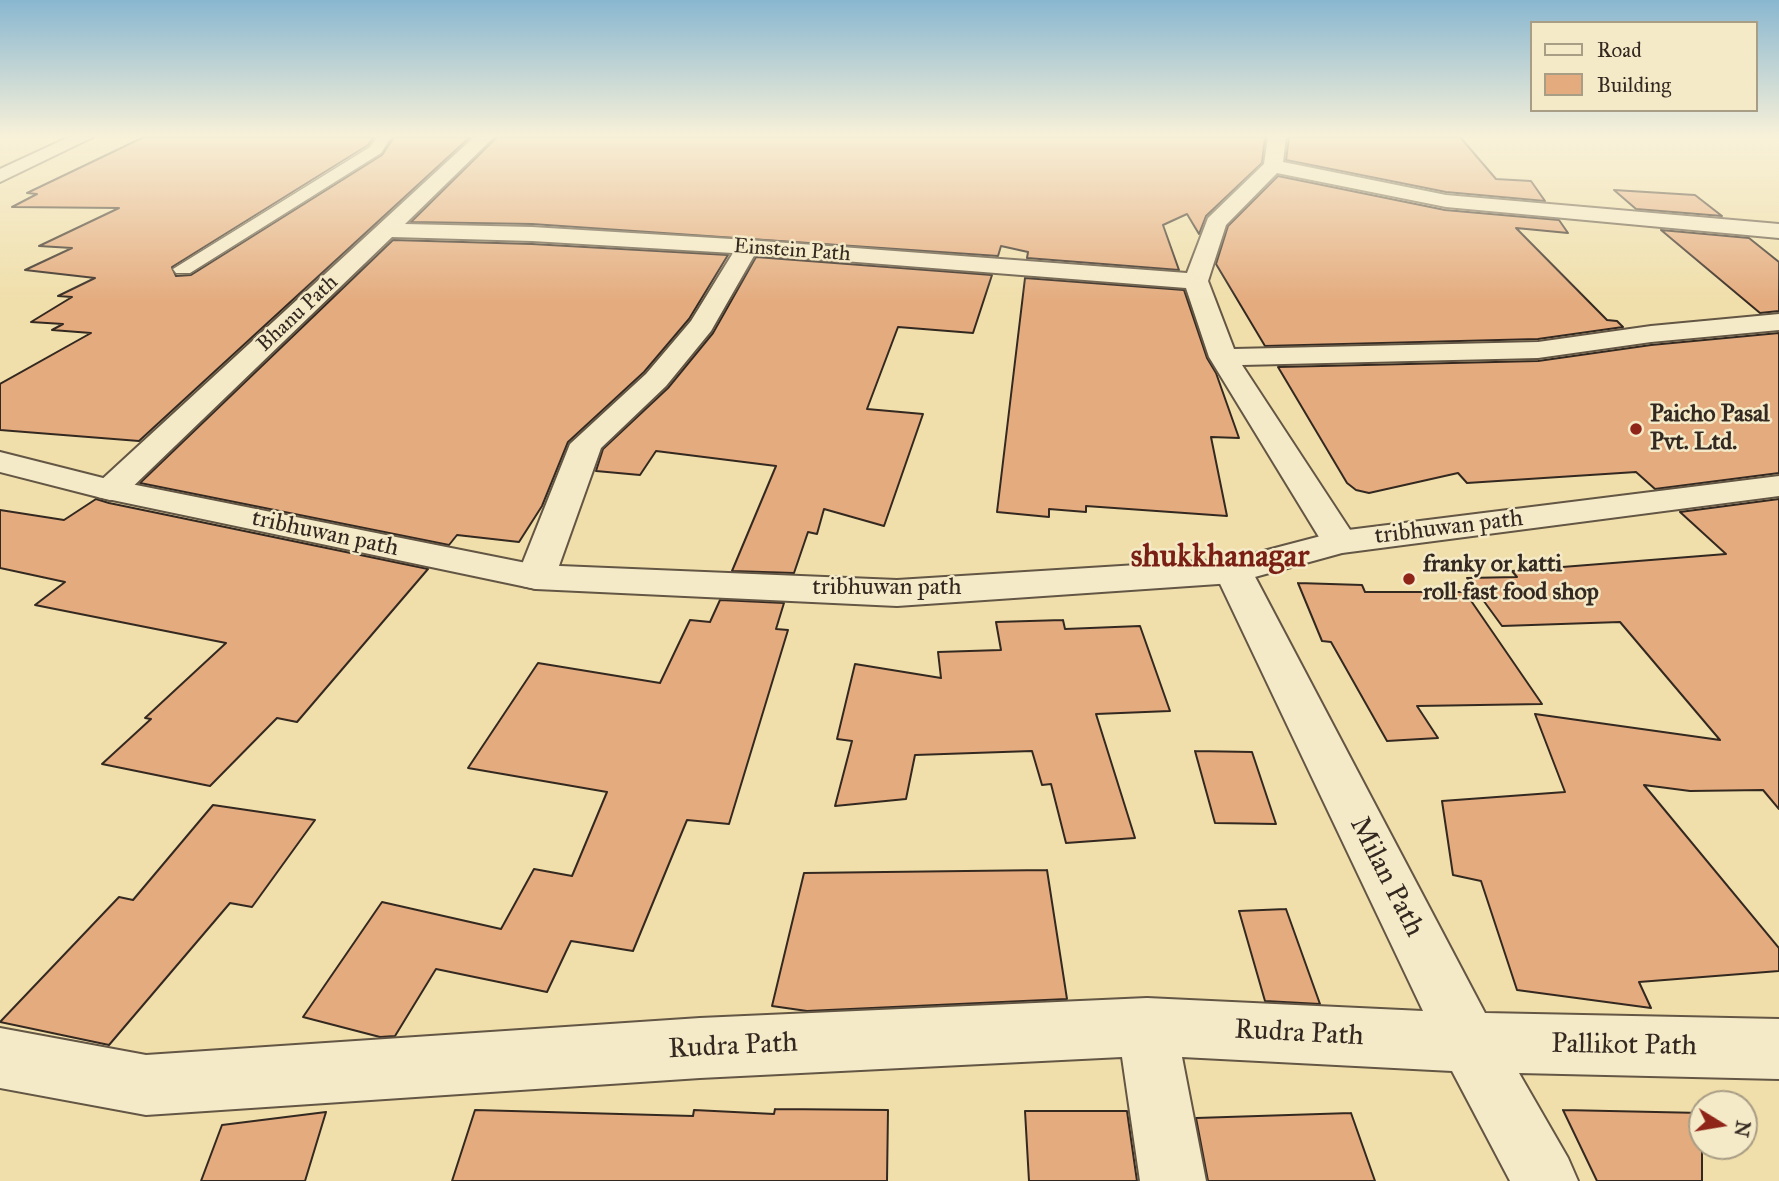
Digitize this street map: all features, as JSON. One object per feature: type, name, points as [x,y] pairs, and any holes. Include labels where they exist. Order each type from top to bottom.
[{"type":"street","name":"Bhanu Path","points":[[110,490],[428,192]]},
{"type":"street","points":[[1247,192],[1216,223],[1196,281],[1223,357],[1340,542]]},
{"type":"street","points":[[1402,192],[1446,201],[1779,230]]},
{"type":"street","name":"Einstein Path","points":[[388,230],[533,234],[748,247],[1196,281]]},
{"type":"street","points":[[536,577],[586,444],[656,380],[702,326],[748,247]]},
{"type":"street","points":[[1223,357],[1409,356],[1538,350],[1651,334],[1779,322]]},
{"type":"street","name":"tribhuwan path","points":[[0,462],[110,490],[536,577],[897,593],[1233,571],[1340,542],[1779,486]]},
{"type":"street","name":"Milan Path","points":[[1233,571],[1469,1042],[1545,1181]]},
{"type":"street","points":[[1147,1027],[1173,1181]]},
{"type":"street","name":"Rudra Path","points":[[0,1058],[146,1085],[700,1048],[1147,1027],[1469,1042]]},
{"type":"street","name":"Pallikot Path","points":[[1469,1042],[1779,1049]]},
{"type":"lane","points":[[183,269],[308,192]]},
{"type":"building","points":[[292,192],[172,267],[176,276],[191,275],[323,192],[410,192],[139,441],[0,430],[0,384],[91,333],[52,330],[63,324],[31,322],[72,297],[58,296],[95,278],[25,270],[72,248],[39,246],[119,208],[12,207],[37,194],[27,193]]},
{"type":"building","points":[[441,192],[1231,192],[1206,216],[1199,234],[1187,214],[1163,225],[1179,270],[1027,258],[1028,252],[1001,246],[998,256],[532,224],[411,222]]},
{"type":"building","points":[[1262,192],[1357,192],[1445,210],[1559,220],[1568,233],[1516,228],[1607,320],[1617,321],[1623,327],[1538,339],[1265,346],[1216,264],[1228,226]]},
{"type":"building","points":[[1447,192],[1539,192],[1545,201]]},
{"type":"building","points":[[1616,192],[1695,195],[1722,216],[1636,209]]},
{"type":"building","points":[[1661,230],[1749,238],[1779,262],[1779,311],[1760,313]]},
{"type":"building","points":[[393,240],[532,244],[728,255],[689,319],[644,372],[568,442],[542,506],[519,542],[457,535],[449,545],[140,483]]},
{"type":"building","points":[[756,257],[992,275],[973,333],[898,327],[867,409],[923,414],[884,526],[824,509],[817,534],[808,532],[794,573],[732,571],[776,466],[656,451],[640,475],[596,471],[603,449],[668,388],[713,333]]},
{"type":"building","points":[[1025,278],[1184,290],[1207,358],[1216,373],[1239,438],[1211,437],[1227,516],[1086,506],[1086,512],[1049,509],[1049,517],[997,512]]},
{"type":"building","points":[[1779,333],[1779,473],[1655,489],[1636,472],[1467,483],[1458,473],[1369,493],[1356,490],[1347,483],[1278,367],[1538,361],[1651,345]]},
{"type":"building","points":[[96,499],[428,569],[297,722],[277,718],[210,786],[102,764],[151,719],[145,718],[226,643],[35,605],[65,582],[0,568],[0,510],[64,520]]},
{"type":"building","points":[[1779,499],[1779,809],[1763,790],[1690,791],[1644,785],[1779,948],[1779,971],[1639,982],[1651,1008],[1517,990],[1481,881],[1453,875],[1442,801],[1565,792],[1535,714],[1720,740],[1620,622],[1502,626],[1467,578],[1517,577],[1512,571],[1726,554],[1680,512]]},
{"type":"building","points":[[1298,583],[1362,585],[1365,592],[1465,592],[1542,704],[1417,706],[1438,738],[1387,741],[1331,642],[1322,641]]},
{"type":"building","points":[[720,600],[784,603],[776,629],[788,630],[729,824],[687,820],[633,951],[571,941],[547,992],[436,969],[395,1036],[380,1037],[303,1017],[382,902],[501,929],[534,869],[572,876],[607,792],[468,768],[538,663],[660,683],[690,620],[710,622]]},
{"type":"building","points":[[1063,620],[1065,629],[1140,626],[1170,711],[1096,714],[1135,838],[1066,843],[1051,784],[1042,785],[1032,751],[915,755],[906,799],[835,806],[852,741],[837,739],[855,664],[941,678],[938,652],[1001,650],[996,622]]},
{"type":"building","points":[[1195,751],[1252,752],[1276,824],[1215,823]]},
{"type":"building","points":[[213,805],[315,820],[252,907],[230,903],[109,1045],[0,1022],[119,897],[133,900]]},
{"type":"building","points":[[1047,870],[1067,999],[807,1011],[772,1006],[804,873]]},
{"type":"building","points":[[1286,909],[1320,1004],[1265,1001],[1239,911]]},
{"type":"building","points":[[775,1109],[888,1110],[887,1181],[452,1181],[475,1110],[693,1116],[694,1110],[774,1114]]},
{"type":"building","points":[[1563,1110],[1688,1113],[1688,1160],[1702,1160],[1702,1181],[1597,1181]]},
{"type":"building","points":[[1025,1111],[1127,1111],[1137,1181],[1029,1181]]},
{"type":"building","points":[[326,1112],[305,1181],[201,1181],[222,1125]]},
{"type":"building","points":[[1351,1113],[1375,1181],[1208,1181],[1196,1118]]},
{"type":"place","name":"Paicho Pasal Pvt. Ltd.","points":[[1636,429]]},
{"type":"place","name":"franky or katti roll fast food shop","points":[[1409,579]]},
{"type":"district","name":"shukkhanagar","points":[[1220,558]]}]
